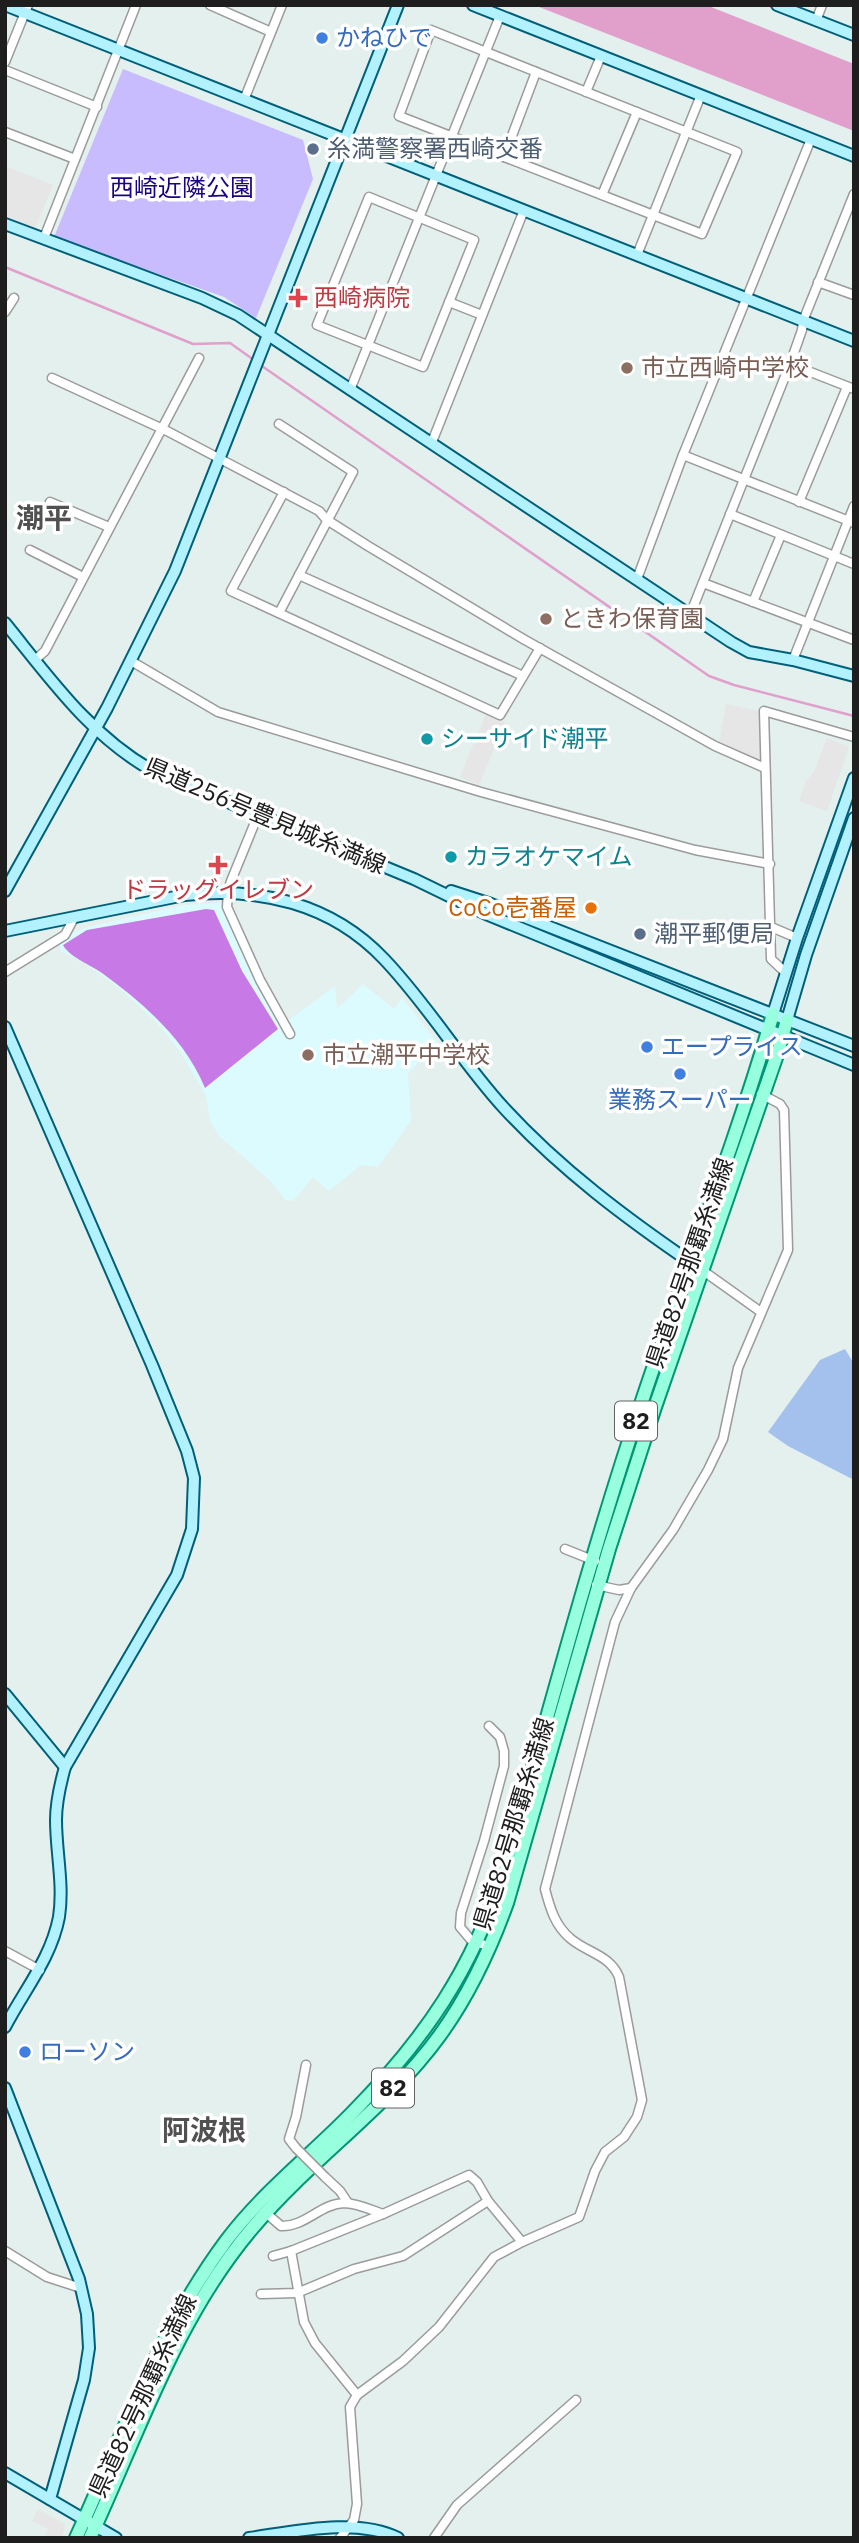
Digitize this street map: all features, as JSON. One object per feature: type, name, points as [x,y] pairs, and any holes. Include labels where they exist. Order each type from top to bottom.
[{"type":"main road","name":"県道82号那覇糸満線","points":[[76,2538],[90,2528],[187,2323],[219,2271],[266,2213],[377,2105],[423,2056],[457,2009],[484,1945],[504,1870],[592,1584],[642,1401],[750,1090],[773,1014]]},
{"type":"main road","name":"県道82号那覇糸満線","points":[[598,1562],[655,1407],[787,1020]]},
{"type":"main road","name":"県道82号那覇糸満線","points":[[90,2528],[163,2342],[209,2264],[247,2215],[352,2113],[408,2051],[484,1945]]},
{"type":"street","points":[[5,5],[26,9],[119,50],[854,341]]},
{"type":"street","points":[[44,238],[136,5]]},
{"type":"street","points":[[210,5],[271,32]]},
{"type":"street","points":[[244,100],[282,5]]},
{"type":"street","points":[[5,891],[95,729],[175,570],[398,5]]},
{"type":"street","points":[[473,5],[854,156]]},
{"type":"street","points":[[777,5],[854,35]]},
{"type":"street","points":[[816,21],[822,5]]},
{"type":"street","points":[[5,62],[26,9]]},
{"type":"street","points":[[350,390],[500,16]]},
{"type":"street","points":[[431,30],[536,72],[737,152],[702,234],[399,116],[431,30]]},
{"type":"street","points":[[586,92],[601,56]]},
{"type":"street","points":[[5,70],[97,107]]},
{"type":"street","points":[[504,157],[536,72]]},
{"type":"street","points":[[637,255],[701,95]]},
{"type":"street","points":[[602,195],[637,112]]},
{"type":"street","points":[[5,132],[75,159]]},
{"type":"street","points":[[638,579],[683,455],[811,139]]},
{"type":"street","points":[[690,615],[790,364],[803,321],[853,195]]},
{"type":"street","points":[[369,197],[474,240],[449,302],[423,366],[317,325],[369,197]]},
{"type":"street","points":[[432,442],[524,210]]},
{"type":"street","points":[[5,224],[202,298],[238,315],[749,652],[854,676]]},
{"type":"street","points":[[818,282],[854,295]]},
{"type":"street","points":[[5,312],[14,298]]},
{"type":"street","points":[[449,302],[482,315]]},
{"type":"street","points":[[35,660],[45,651],[199,358]]},
{"type":"street","points":[[790,364],[850,388],[800,502]]},
{"type":"street","points":[[52,378],[200,448],[319,511],[327,520],[540,648],[715,746],[765,768]]},
{"type":"street","points":[[278,424],[353,472],[279,613]]},
{"type":"street","points":[[683,455],[851,522]]},
{"type":"street","points":[[284,492],[231,591],[500,715],[540,648]]},
{"type":"street","points":[[50,502],[109,527]]},
{"type":"street","points":[[793,660],[834,556],[851,522],[854,506]]},
{"type":"street","points":[[730,514],[854,564]]},
{"type":"street","points":[[753,602],[781,535]]},
{"type":"street","points":[[30,550],[83,577]]},
{"type":"street","points":[[299,575],[523,676]]},
{"type":"street","points":[[703,583],[854,640]]},
{"type":"street","name":"県道256号豊見城糸満線","points":[[5,623],[95,729],[121,751],[153,771],[414,879],[486,914],[854,1065]]},
{"type":"street","points":[[131,661],[218,712],[494,796],[695,850],[770,864]]},
{"type":"street","points":[[786,973],[771,959],[764,711],[854,737]]},
{"type":"street","points":[[773,1014],[854,778]]},
{"type":"street","points":[[258,816],[228,892],[227,907],[260,980],[290,1034]]},
{"type":"street","points":[[787,1020],[806,955],[854,818]]},
{"type":"street","name":"県道256号豊見城糸満線","points":[[414,879],[491,904],[854,1046]]},
{"type":"street","points":[[5,931],[185,895],[228,892],[277,897],[336,922],[371,947],[399,976],[502,1106],[528,1133],[573,1174],[652,1236],[761,1312]]},
{"type":"street","points":[[5,972],[65,934],[74,918]]},
{"type":"street","points":[[771,927],[797,938]]},
{"type":"street","points":[[5,1027],[152,1365],[187,1451],[194,1478],[192,1529],[177,1575],[65,1767],[58,1790],[56,1819],[60,1914],[55,1935],[40,1970],[5,2027]]},
{"type":"street","points":[[340,2538],[354,2520],[357,2504],[350,2407],[357,2395],[403,2361],[439,2327],[494,2257],[579,2217],[600,2161],[605,2152],[624,2137],[637,2117],[642,2101],[615,1967],[571,1939],[560,1927],[552,1914],[545,1889],[615,1622],[631,1588],[673,1530],[723,1439],[738,1368],[788,1250],[784,1110],[780,1104],[750,1090]]},
{"type":"street","points":[[565,1549],[598,1562]]},
{"type":"street","points":[[592,1584],[619,1590],[631,1588]]},
{"type":"street","points":[[5,1694],[65,1767]]},
{"type":"street","points":[[484,1945],[471,1940],[460,1927],[461,1913],[504,1766],[500,1737],[489,1726]]},
{"type":"street","points":[[5,1951],[40,1970]]},
{"type":"street","points":[[306,2065],[289,2139],[348,2203]]},
{"type":"street","points":[[5,2088],[82,2288],[88,2314],[89,2348],[84,2380],[50,2500]]},
{"type":"street","points":[[5,2120],[17,2118]]},
{"type":"street","points":[[273,2256],[383,2214],[469,2175],[522,2242]]},
{"type":"street","points":[[261,2294],[298,2293],[354,2269],[403,2256],[488,2201]]},
{"type":"street","points":[[266,2213],[281,2226],[292,2226],[317,2211],[348,2203],[383,2214]]},
{"type":"street","points":[[5,2250],[47,2277],[82,2288]]},
{"type":"street","points":[[291,2251],[304,2322],[316,2343],[357,2395]]},
{"type":"street","points":[[434,2538],[457,2505],[576,2400]]},
{"type":"street","points":[[5,2473],[90,2528],[116,2538]]},
{"type":"street","points":[[250,2538],[349,2527],[392,2536]]},
{"type":"shaded area","points":[[534,5],[706,5],[854,64],[854,131]]},
{"type":"shaded area","points":[[5,166],[53,185],[35,228],[5,216]]},
{"type":"shaded area","points":[[726,704],[758,711],[761,759],[757,760],[719,742]]},
{"type":"shaded area","points":[[486,714],[505,722],[479,785],[460,777]]},
{"type":"shaded area","points":[[827,738],[849,747],[827,811],[799,801]]},
{"type":"shaded area","name":"市立潮平中学校","points":[[221,903],[271,1010],[279,1006],[289,1020],[335,986],[337,1009],[363,984],[394,1009],[402,998],[444,1051],[423,1058],[408,1073],[411,1121],[378,1167],[361,1165],[329,1191],[313,1177],[293,1201],[285,1200],[272,1182],[219,1136],[210,1120],[206,1096],[179,1050],[157,1023],[124,992],[87,965],[61,951],[59,944],[87,927],[184,905]]},
{"type":"shaded area","points":[[206,909],[214,910],[242,971],[278,1029],[205,1088],[197,1070],[161,1023],[117,985],[75,957],[63,945],[87,930]]},
{"type":"shaded area","points":[[845,1349],[854,1364],[854,1480],[788,1446],[768,1432],[820,1360]]},
{"type":"shaded area","points":[[38,2509],[65,2524],[62,2538],[44,2538],[48,2529],[32,2521]]},
{"type":"green space","name":"西崎近隣公園","points":[[123,69],[303,140],[313,179],[256,318],[224,297],[54,237]]},
{"type":"waterway","points":[[5,267],[193,344],[230,343],[254,360]]},
{"type":"waterway","points":[[259,364],[709,676],[854,716]]},
{"type":"place","name":"かねひで","points":[[322,38]]},
{"type":"place","name":"糸満警察署西崎交番","points":[[313,149]]},
{"type":"place","name":"西崎病院","points":[[298,298]]},
{"type":"place","name":"市立西崎中学校","points":[[627,368]]},
{"type":"place","name":"ときわ保育園","points":[[546,619]]},
{"type":"place","name":"シーサイド潮平","points":[[427,739]]},
{"type":"place","name":"カラオケマイム","points":[[451,857]]},
{"type":"place","name":"ドラッグイレブン","points":[[218,865]]},
{"type":"place","name":"CoCo壱番屋","points":[[591,908]]},
{"type":"place","name":"潮平郵便局","points":[[640,934]]},
{"type":"place","name":"エープライス","points":[[647,1047]]},
{"type":"place","name":"市立潮平中学校","points":[[308,1055]]},
{"type":"place","name":"業務スーパー","points":[[680,1074]]},
{"type":"place","name":"ローソン","points":[[25,2052]]},
{"type":"district","name":"潮平","points":[[44,518]]},
{"type":"district","name":"阿波根","points":[[204,2130]]}]
